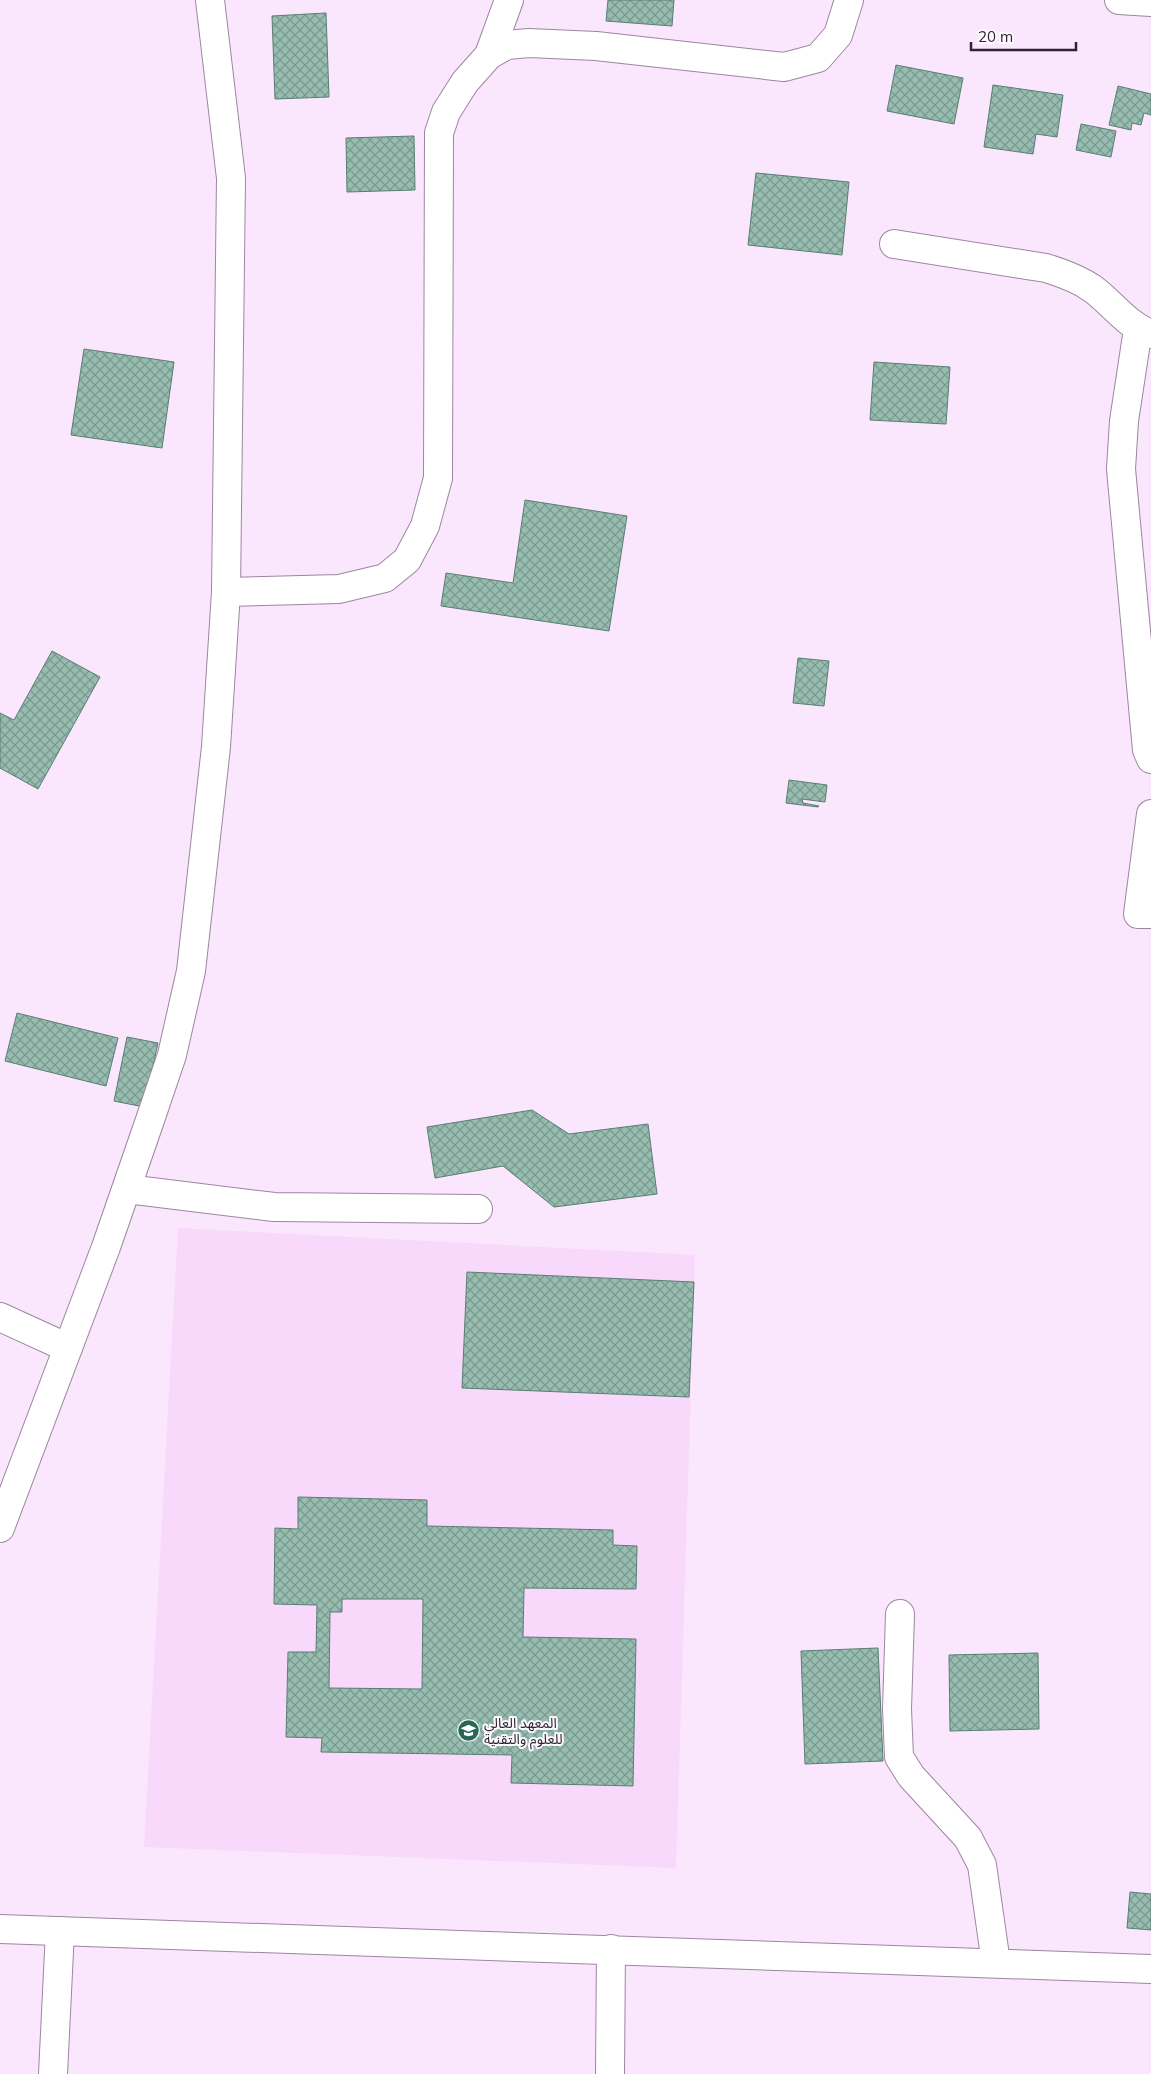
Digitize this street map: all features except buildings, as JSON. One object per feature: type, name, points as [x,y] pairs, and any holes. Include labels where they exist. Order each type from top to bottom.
[{"type":"street","points":[[0,1528],[126,1189],[172,1055],[191,971],[216,747],[226,592],[231,178],[210,0]]},
{"type":"street","points":[[489,55],[509,0]]},
{"type":"street","points":[[226,592],[339,589],[386,578],[407,560],[424,526],[438,478],[439,132],[446,112],[465,82],[489,55],[507,45],[548,44],[596,46],[784,67],[818,58],[838,35],[849,0]]},
{"type":"street","points":[[1119,0],[1151,2]]},
{"type":"street","points":[[894,244],[1037,267],[1068,275],[1092,289],[1144,332],[1124,421],[1121,469],[1147,750],[1151,759]]},
{"type":"street","points":[[1151,814],[1138,914],[1151,914]]},
{"type":"street","points":[[126,1189],[274,1207],[478,1209]]},
{"type":"street","points":[[0,1317],[68,1348]]},
{"type":"street","points":[[900,1614],[896,1709],[899,1756],[911,1776],[968,1838],[982,1865],[996,1963]]},
{"type":"street","points":[[0,1929],[1151,1969]]},
{"type":"street","points":[[53,2074],[60,1931]]},
{"type":"street","points":[[610,2074],[611,1949]]},
{"type":"shaded area","points":[[178,1228],[695,1255],[676,1868],[144,1847]]},
{"type":"place","name":"المعهد العالي للعلوم والتقنية","points":[[468,1731]]}]
